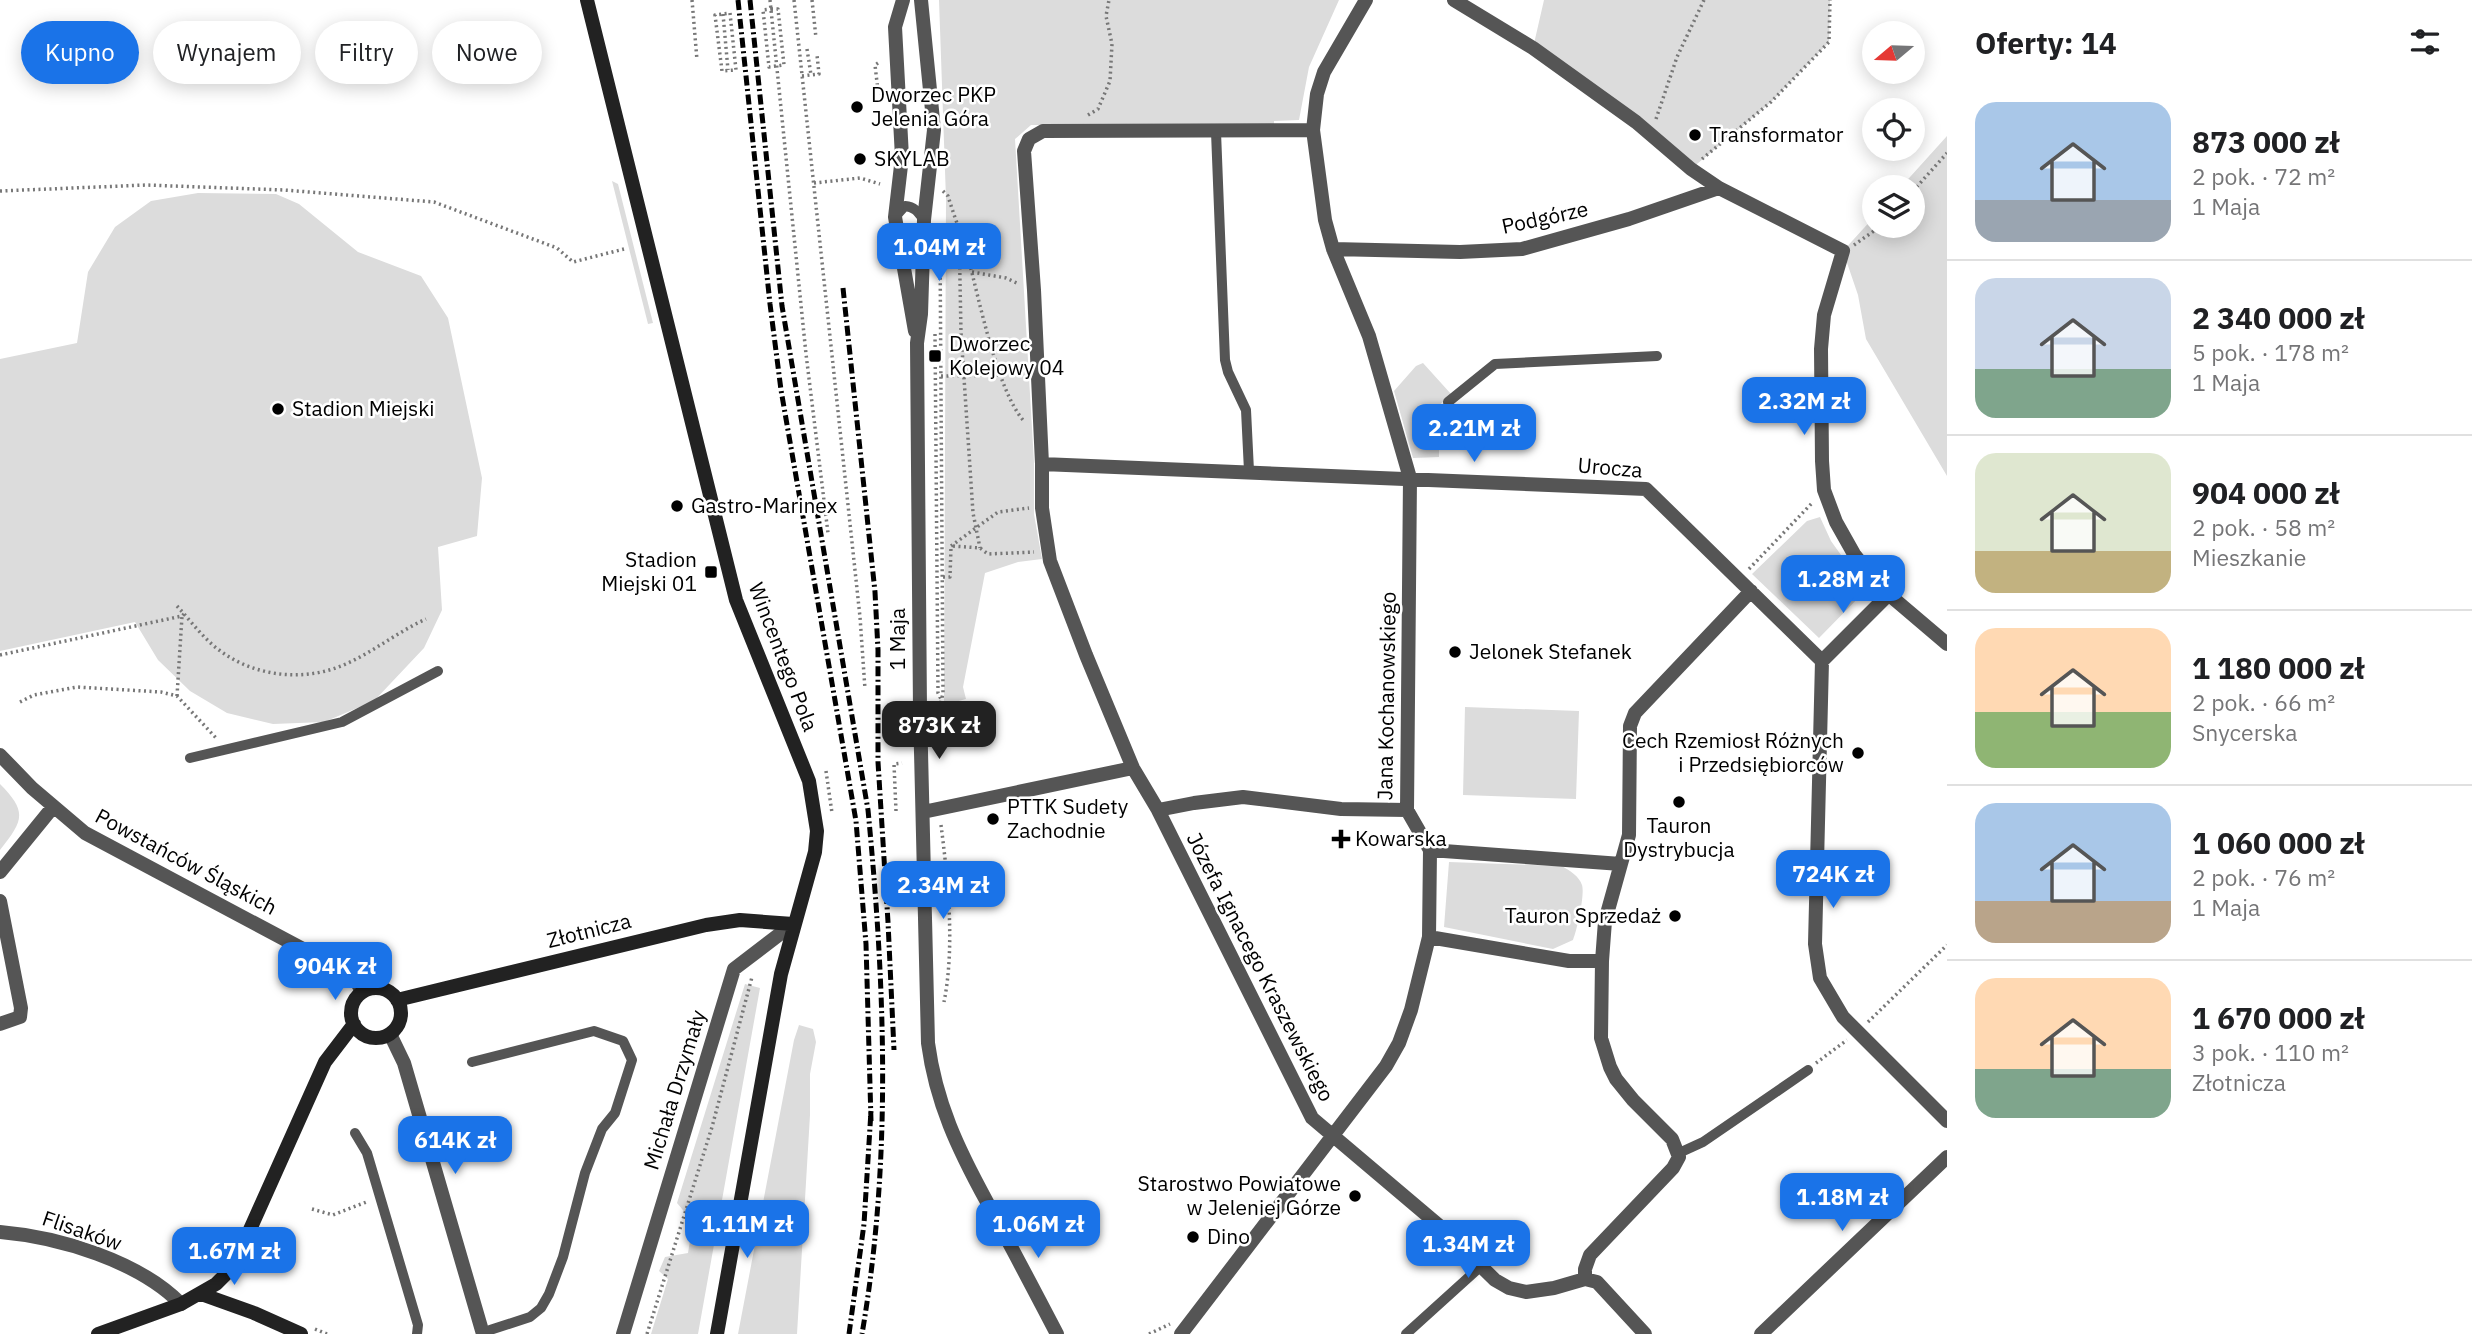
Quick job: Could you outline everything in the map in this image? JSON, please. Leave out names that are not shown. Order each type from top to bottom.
[{"type":"street","name":"Wincentego Pola","points":[[587,0],[736,600],[808,781],[817,831],[815,852],[793,924],[775,1009],[717,1334]]},
{"type":"street","points":[[903,0],[895,27],[902,157],[895,217],[917,343]]},
{"type":"street","name":"1 Maja","points":[[920,0],[934,130],[924,220],[922,314],[917,343],[919,683],[927,1023],[935,1086],[957,1146],[1058,1334]]},
{"type":"street","points":[[1366,0],[1324,72],[1317,94],[1313,130],[1325,220],[1333,249],[1368,336],[1410,478]]},
{"type":"street","points":[[1454,0],[1533,48],[1651,134],[1691,169],[1719,188],[1843,251],[1824,315],[1822,338],[1824,490],[1836,522],[1854,554],[1880,587],[1947,644]]},
{"type":"street","name":"Józefa Ignacego Kraszewskiego","points":[[1313,130],[1043,131],[1029,139],[1024,151],[1034,290],[1042,508],[1050,562],[1133,768],[1158,810],[1312,1118],[1442,1227],[1495,1280],[1509,1288],[1526,1292],[1554,1289],[1585,1279]]},
{"type":"street","name":"Podgórze","points":[[1333,249],[1460,252],[1522,249],[1629,219],[1719,188]]},
{"type":"street","name":"Urocza","points":[[1042,464],[1646,489],[1822,661]]},
{"type":"street","name":"Jana Kochanowskiego","points":[[1410,478],[1407,810],[1430,850]]},
{"type":"street","points":[[1645,1334],[1606,1290],[1597,1282],[1585,1279],[1590,1255],[1673,1168],[1679,1153],[1672,1139],[1623,1090],[1610,1067],[1601,1038],[1605,921],[1618,883],[1629,835],[1630,726],[1635,713],[1751,591]]},
{"type":"street","points":[[1889,594],[1822,661],[1816,957],[1824,988],[1857,1033],[1947,1121]]},
{"type":"street","name":"Powstańców Śląskich","points":[[0,755],[53,807],[85,833],[331,964],[357,982],[362,992]]},
{"type":"street","points":[[923,812],[1133,768]]},
{"type":"street","name":"Józefa Ignacego Kraszewskiego","points":[[1158,810],[1243,797],[1341,809],[1407,810]]},
{"type":"street","points":[[0,872],[53,807]]},
{"type":"street","points":[[1181,1334],[1386,1066],[1399,1043],[1411,1010],[1429,937],[1430,850],[1621,863]]},
{"type":"street","points":[[0,901],[21,1008],[20,1017],[0,1024]]},
{"type":"street","name":"Złotnicza","points":[[397,1000],[706,925],[740,920],[793,924]]},
{"type":"street","name":"Michała Drzymały","points":[[623,1334],[734,969],[793,924]]},
{"type":"street","points":[[1429,937],[1569,961],[1602,961]]},
{"type":"street","points":[[378,988],[392,994],[397,1000],[401,1018],[390,1034],[380,1038],[370,1037],[360,1032],[354,1024],[352,1006],[362,992],[378,988]]},
{"type":"street","points":[[98,1334],[181,1304],[216,1284],[229,1271],[325,1062],[354,1024]]},
{"type":"street","points":[[390,1034],[404,1063],[487,1332]]},
{"type":"street","points":[[1761,1334],[1947,1157]]},
{"type":"street","name":"Flisaków","points":[[0,1232],[32,1235],[76,1247],[146,1276],[165,1288],[181,1304]]},
{"type":"street","points":[[201,1294],[301,1334]]},
{"type":"lane","points":[[1216,132],[1225,360],[1246,410],[1249,471]]},
{"type":"lane","points":[[895,217],[905,206],[917,210],[924,220]]},
{"type":"lane","points":[[1448,402],[1495,364],[1657,356]]},
{"type":"lane","points":[[190,758],[342,722],[438,671]]},
{"type":"lane","points":[[472,1062],[594,1031],[623,1041],[632,1060],[615,1112],[603,1129],[585,1174],[563,1257],[549,1294],[541,1308],[530,1317],[487,1332]]},
{"type":"lane","points":[[1679,1153],[1690,1150],[1714,1135],[1808,1070]]},
{"type":"lane","points":[[355,1133],[367,1153],[418,1325],[417,1334]]},
{"type":"lane","points":[[1406,1334],[1480,1267]]},
{"type":"path","points":[[692,0],[697,60]]},
{"type":"path","points":[[770,0],[806,354],[828,533]]},
{"type":"path","points":[[794,0],[860,617],[865,689]]},
{"type":"path","points":[[812,0],[816,38]]},
{"type":"path","points":[[1058,131],[1098,109],[1110,80],[1112,44],[1106,16],[1109,0]]},
{"type":"path","points":[[1651,134],[1677,57],[1704,0]]},
{"type":"path","points":[[1691,169],[1771,102],[1829,42],[1830,0]]},
{"type":"path","points":[[771,9],[778,9],[784,65],[769,67],[763,10],[771,9]]},
{"type":"path","points":[[730,13],[736,69],[728,70],[723,14],[730,13]]},
{"type":"path","points":[[807,49],[811,75]]},
{"type":"path","points":[[802,76],[819,74],[817,55]]},
{"type":"path","points":[[878,63],[875,65],[874,79],[878,91],[882,93]]},
{"type":"path","points":[[1925,178],[1947,153]]},
{"type":"path","points":[[814,183],[860,178],[880,184]]},
{"type":"path","points":[[0,191],[146,184],[284,190],[434,202],[557,248],[573,262],[624,248]]},
{"type":"path","points":[[943,190],[948,195],[959,229],[1002,374],[1015,410],[1027,425]]},
{"type":"path","points":[[959,229],[964,375],[975,527],[980,548]]},
{"type":"path","points":[[938,376],[939,236],[935,248],[943,693],[941,699],[938,693],[940,577]]},
{"type":"path","points":[[1843,251],[1863,238]]},
{"type":"path","points":[[972,272],[1006,278],[1034,290]]},
{"type":"path","points":[[938,376],[1002,374]]},
{"type":"path","points":[[1740,579],[1824,490]]},
{"type":"path","points":[[940,577],[950,578],[951,546],[975,527],[998,512],[1028,509]]},
{"type":"path","points":[[951,546],[980,548],[988,554],[1034,552]]},
{"type":"path","points":[[177,606],[206,639],[230,658],[267,672],[299,674],[319,673],[342,665],[426,619]]},
{"type":"path","points":[[0,655],[183,615]]},
{"type":"path","points":[[177,696],[183,615]]},
{"type":"path","points":[[20,702],[34,695],[77,687],[161,692],[177,696],[227,749]]},
{"type":"path","points":[[940,739],[962,734]]},
{"type":"path","points":[[896,811],[894,764],[902,763]]},
{"type":"path","points":[[826,771],[832,813]]},
{"type":"path","points":[[942,835],[948,901],[949,972],[942,1010]]},
{"type":"path","points":[[1808,1070],[1857,1033],[1947,945]]},
{"type":"path","points":[[647,1334],[712,1127],[752,976]]},
{"type":"path","points":[[312,1209],[333,1216],[379,1197]]},
{"type":"shaded area","points":[[939,0],[1339,0],[1309,67],[1299,120],[1274,121],[1274,130],[1031,125],[1015,139],[1034,462],[1034,514],[1042,559],[1018,562],[985,573],[963,687],[966,699],[944,705],[946,199]]},
{"type":"shaded area","points":[[1544,0],[1830,0],[1829,42],[1771,102],[1691,169],[1533,48]]},
{"type":"shaded area","points":[[1947,136],[1947,476],[1866,339],[1858,295],[1843,251],[1862,230],[1862,238],[1925,238],[1925,175],[1912,175]]},
{"type":"shaded area","points":[[612,181],[618,184],[653,323],[648,324]]},
{"type":"shaded area","name":"Stadion Miejski","points":[[198,193],[276,194],[299,204],[358,252],[421,276],[448,318],[482,478],[477,536],[438,547],[442,610],[424,648],[374,701],[324,722],[273,724],[227,713],[190,691],[158,660],[135,622],[0,651],[0,359],[77,343],[88,272],[115,227],[151,201]]},
{"type":"shaded area","points":[[1423,363],[1451,394],[1432,412],[1431,427],[1439,440],[1439,457],[1413,458],[1394,391],[1416,366]]},
{"type":"shaded area","points":[[1820,517],[1831,541],[1866,590],[1819,638],[1752,574],[1807,521]]},
{"type":"shaded area","points":[[1465,707],[1579,711],[1576,799],[1463,795]]},
{"type":"shaded area","points":[[0,784],[15,802],[19,817],[14,831],[0,850]]},
{"type":"shaded area","points":[[1449,862],[1562,866],[1579,879],[1583,890],[1573,940],[1553,949],[1444,927]]},
{"type":"shaded area","points":[[745,984],[760,988],[698,1334],[651,1334],[668,1279],[659,1271],[665,1257],[688,1253],[693,1222],[677,1203]]},
{"type":"shaded area","points":[[799,1025],[813,1029],[816,1042],[810,1074],[797,1334],[738,1334],[794,1040]]},
{"type":"railway","points":[[738,0],[781,390],[856,821],[866,944],[871,1121]]},
{"type":"railway","points":[[750,0],[782,306],[868,810],[874,876],[883,1072],[882,1138],[872,1268],[862,1334]]},
{"type":"railway","points":[[843,288],[875,592],[878,762],[894,1050]]},
{"type":"railway","points":[[849,1334],[864,1224],[871,1111]]},
{"type":"place","name":"Dworzec PKP Jelenia Góra","points":[[857,107]]},
{"type":"place","name":"Transformator","points":[[1695,135]]},
{"type":"place","name":"SKYLAB","points":[[860,159]]},
{"type":"place","name":"Dworzec Kolejowy 04","points":[[935,356]]},
{"type":"place","name":"Stadion Miejski","points":[[278,409]]},
{"type":"place","name":"Gastro-Marinex","points":[[677,506]]},
{"type":"place","name":"Stadion Miejski 01","points":[[711,572]]},
{"type":"place","name":"Jelonek Stefanek","points":[[1455,652]]},
{"type":"place","name":"Cech Rzemiosł Różnych i Przedsiębiorców","points":[[1858,753]]},
{"type":"place","name":"Tauron Dystrybucja","points":[[1679,802]]},
{"type":"place","name":"PTTK Sudety Zachodnie","points":[[993,819]]},
{"type":"place","name":"Kowarska","points":[[1341,839]]},
{"type":"place","name":"Tauron Sprzedaż","points":[[1675,916]]},
{"type":"place","name":"Starostwo Powiatowe w Jeleniej Górze","points":[[1355,1196]]},
{"type":"place","name":"Dino","points":[[1193,1237]]}]
